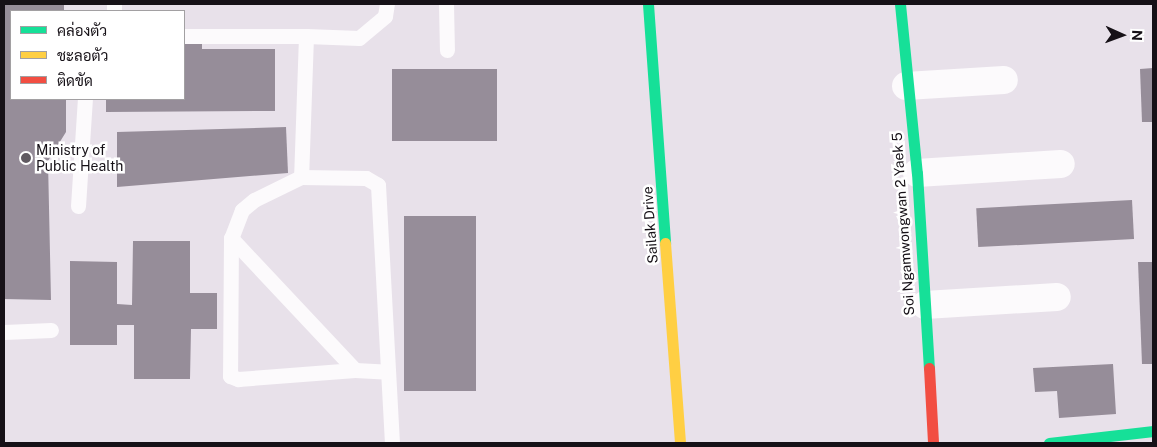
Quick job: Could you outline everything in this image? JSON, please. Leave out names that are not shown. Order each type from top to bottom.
[{"type":"street","name":"Sailak Drive","points":[[648,4],[680,443]]},
{"type":"street","name":"Soi Ngamwongwan 2 Yaek 5","points":[[900,4],[906,86],[917,173],[933,443]]},
{"type":"street","points":[[906,86],[1004,80]]},
{"type":"street","points":[[917,173],[1061,164]]},
{"type":"street","points":[[925,305],[1057,297]]},
{"type":"street","points":[[1049,443],[1153,431]]},
{"type":"lane","points":[[185,36],[359,38],[385,16],[387,4]]},
{"type":"lane","points":[[446,4],[447,50]]},
{"type":"lane","points":[[301,177],[306,36]]},
{"type":"lane","points":[[78,206],[85,100]]},
{"type":"lane","points":[[388,372],[355,370],[238,379],[230,376],[231,238],[242,210],[254,200],[301,177],[366,178],[378,186],[392,443]]},
{"type":"lane","points":[[231,238],[355,370]]},
{"type":"lane","points":[[4,332],[51,330]]},
{"type":"building","points":[[4,4],[64,4],[64,10],[10,10],[10,100],[66,100],[66,132],[48,161],[51,300],[4,299]]},
{"type":"building","points":[[185,38],[202,38],[202,49],[275,49],[275,111],[106,112],[106,100],[185,100]]},
{"type":"building","points":[[1153,68],[1153,122],[1142,122],[1140,69]]},
{"type":"building","points":[[392,69],[497,69],[497,141],[392,141]]},
{"type":"building","points":[[286,127],[288,173],[117,187],[117,132]]},
{"type":"building","points":[[1132,200],[1134,239],[978,247],[976,208]]},
{"type":"building","points":[[404,216],[476,216],[476,391],[404,391]]},
{"type":"building","points":[[133,241],[190,241],[190,293],[217,293],[217,329],[191,329],[190,379],[134,379],[134,325],[117,325],[117,345],[70,345],[70,261],[117,262],[117,304],[132,305]]},
{"type":"building","points":[[1138,262],[1153,262],[1153,364],[1142,364]]},
{"type":"building","points":[[1113,364],[1116,414],[1059,418],[1057,391],[1035,392],[1033,368]]},
{"type":"traffic: fast","points":[[648,4],[665,243]]},
{"type":"traffic: fast","points":[[900,4],[917,173],[929,368]]},
{"type":"traffic: fast","points":[[1049,443],[1153,431]]},
{"type":"traffic: slow","points":[[665,243],[680,443]]},
{"type":"traffic: jam","points":[[929,368],[933,443]]},
{"type":"place","name":"Ministry of Public Health","points":[[26,158]]}]
